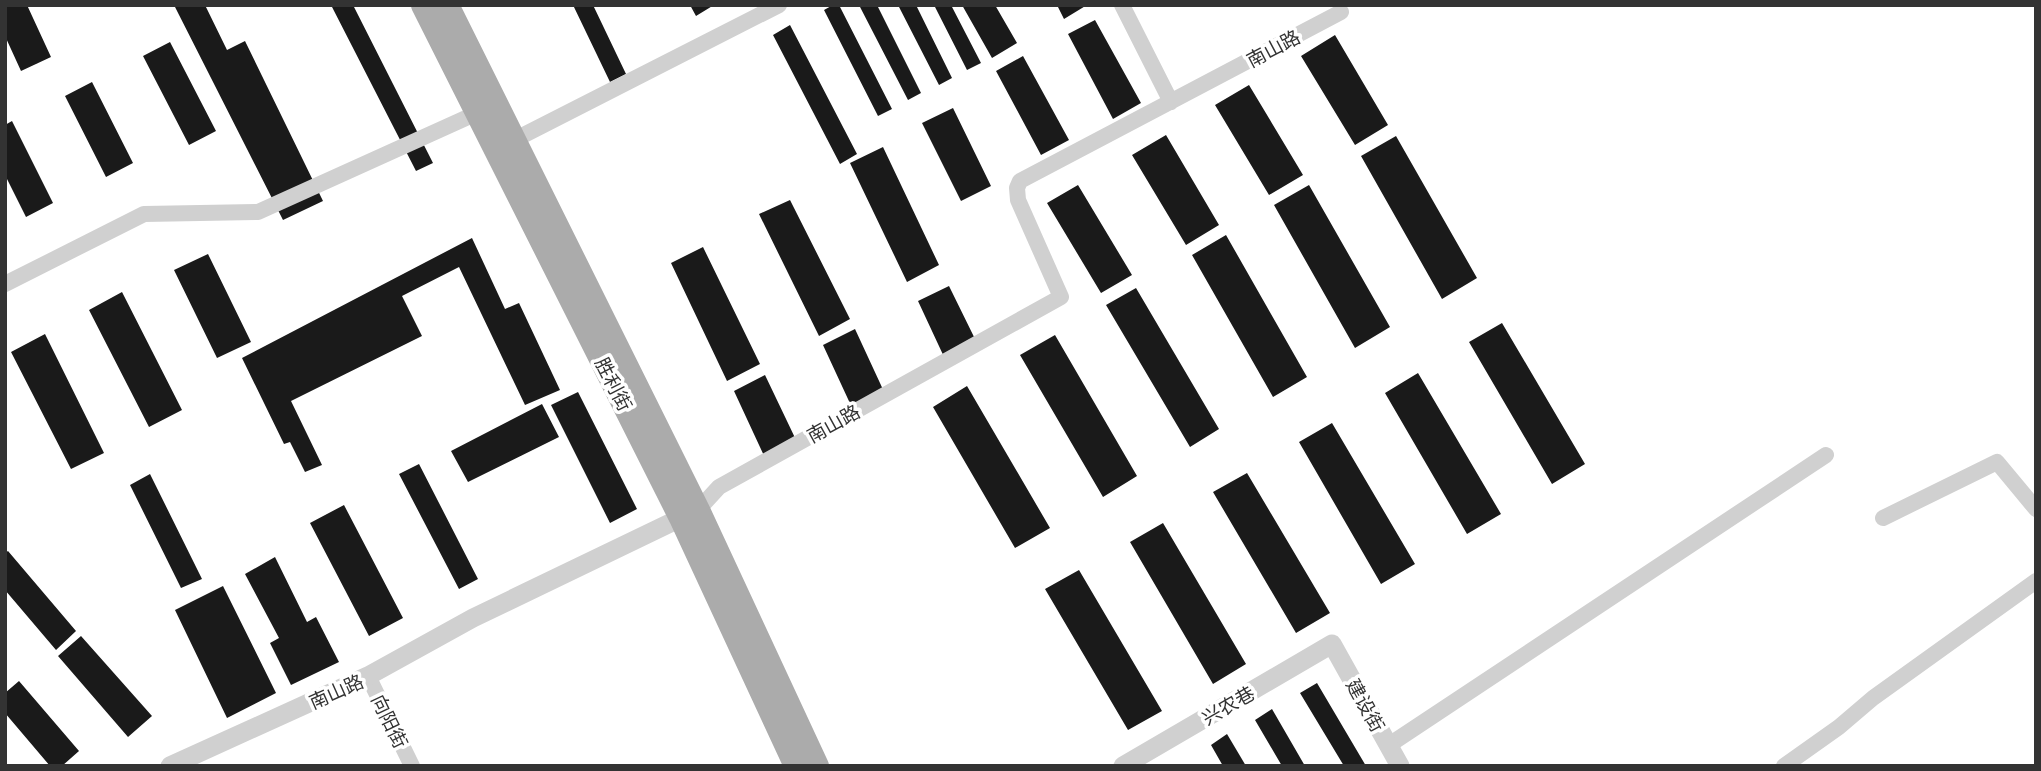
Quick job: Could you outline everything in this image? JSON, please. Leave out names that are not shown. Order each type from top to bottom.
[{"type":"main road","name":"胜利街","points":[[423,5],[477,113],[690,514],[817,766]]},
{"type":"main road","name":"胜利街","points":[[447,5],[514,140],[690,514],[796,766]]},
{"type":"street","points":[[514,140],[779,5]]},
{"type":"street","points":[[1122,5],[1171,102]]},
{"type":"street","name":"南山路","points":[[170,766],[368,676],[473,618],[690,514],[719,487],[1061,298],[1018,200],[1017,188],[1020,181],[1341,12]]},
{"type":"street","points":[[5,284],[144,214],[258,212],[477,113]]},
{"type":"street","points":[[1389,745],[1826,455]]},
{"type":"street","points":[[1883,518],[1997,462],[2036,509]]},
{"type":"street","points":[[1784,766],[1839,727],[1873,698],[2036,581]]},
{"type":"street","name":"建设街","points":[[1332,644],[1400,766]]},
{"type":"street","name":"兴农巷","points":[[1123,766],[1332,644]]},
{"type":"street","name":"向阳街","points":[[368,676],[412,766]]},
{"type":"building","points":[[5,5],[27,5],[51,57],[21,71],[5,36]]},
{"type":"building","points":[[174,5],[205,5],[227,50],[245,41],[323,201],[283,220]]},
{"type":"building","points":[[331,5],[353,5],[433,163],[416,171]]},
{"type":"building","points":[[573,5],[593,5],[626,74],[610,82]]},
{"type":"building","points":[[690,5],[714,5],[696,16]]},
{"type":"building","points":[[839,5],[892,109],[878,116],[824,10]]},
{"type":"building","points":[[859,5],[877,5],[921,93],[908,100]]},
{"type":"building","points":[[898,5],[916,5],[952,78],[939,85]]},
{"type":"building","points":[[934,5],[951,5],[981,63],[967,70]]},
{"type":"building","points":[[962,5],[995,5],[1017,43],[992,58]]},
{"type":"building","points":[[1057,5],[1087,5],[1064,19]]},
{"type":"building","points":[[1095,20],[1141,103],[1113,119],[1068,34]]},
{"type":"building","points":[[790,25],[857,154],[840,164],[773,35]]},
{"type":"building","points":[[1335,35],[1388,125],[1355,145],[1301,56]]},
{"type":"building","points":[[170,42],[216,131],[189,145],[143,56]]},
{"type":"building","points":[[1023,56],[1069,140],[1041,155],[996,71]]},
{"type":"building","points":[[92,82],[133,163],[106,177],[65,96]]},
{"type":"building","points":[[1249,85],[1303,175],[1269,195],[1215,105]]},
{"type":"building","points":[[953,108],[991,186],[961,201],[922,123]]},
{"type":"building","points":[[12,121],[53,203],[26,217],[5,175],[5,125]]},
{"type":"building","points":[[1166,135],[1219,225],[1186,245],[1132,155]]},
{"type":"building","points":[[1396,136],[1477,278],[1442,299],[1361,156]]},
{"type":"building","points":[[883,147],[939,265],[907,282],[850,163]]},
{"type":"building","points":[[1078,185],[1132,275],[1101,293],[1047,203]]},
{"type":"building","points":[[1309,185],[1390,327],[1355,348],[1274,205]]},
{"type":"building","points":[[790,200],[850,319],[819,336],[759,214]]},
{"type":"building","points":[[1226,235],[1307,377],[1273,397],[1192,255]]},
{"type":"building","points":[[472,238],[505,309],[519,303],[560,390],[525,405],[459,267],[402,296],[422,336],[291,401],[322,465],[305,472],[290,442],[284,444],[242,358]]},
{"type":"building","points":[[703,247],[760,364],[727,381],[671,263]]},
{"type":"building","points":[[208,254],[251,342],[217,358],[174,270]]},
{"type":"building","points":[[949,286],[977,343],[945,359],[918,301]]},
{"type":"building","points":[[1136,288],[1219,429],[1190,447],[1106,305]]},
{"type":"building","points":[[122,292],[182,410],[149,427],[89,310]]},
{"type":"building","points":[[1502,323],[1585,464],[1552,484],[1469,342]]},
{"type":"building","points":[[855,329],[886,396],[854,412],[823,345]]},
{"type":"building","points":[[45,334],[104,453],[71,469],[11,352]]},
{"type":"building","points":[[1055,335],[1137,476],[1103,497],[1020,355]]},
{"type":"building","points":[[1418,373],[1501,514],[1467,534],[1385,393]]},
{"type":"building","points":[[765,375],[797,442],[765,458],[734,391]]},
{"type":"building","points":[[967,386],[1050,528],[1015,548],[933,407]]},
{"type":"building","points":[[578,392],[637,509],[610,523],[551,405]]},
{"type":"building","points":[[542,404],[559,437],[468,482],[451,451]]},
{"type":"building","points":[[1332,423],[1415,564],[1381,584],[1299,442]]},
{"type":"building","points":[[419,464],[478,579],[459,589],[399,474]]},
{"type":"building","points":[[1247,473],[1330,613],[1296,633],[1213,492]]},
{"type":"building","points":[[150,474],[202,579],[181,588],[130,485]]},
{"type":"building","points":[[344,505],[403,618],[369,636],[310,523]]},
{"type":"building","points":[[1163,523],[1246,664],[1213,684],[1130,542]]},
{"type":"building","points":[[8,551],[76,631],[56,650],[5,590],[5,553]]},
{"type":"building","points":[[275,557],[307,622],[316,617],[339,662],[291,685],[270,643],[279,638],[245,574]]},
{"type":"building","points":[[1079,570],[1162,711],[1128,730],[1045,589]]},
{"type":"building","points":[[223,586],[276,693],[227,718],[175,610]]},
{"type":"building","points":[[81,636],[152,716],[128,737],[58,656]]},
{"type":"building","points":[[19,681],[79,751],[62,766],[50,766],[5,713],[5,693]]},
{"type":"building","points":[[1317,683],[1366,766],[1344,766],[1300,693]]},
{"type":"building","points":[[1272,709],[1305,766],[1282,766],[1255,720]]},
{"type":"building","points":[[1227,734],[1246,766],[1223,766],[1211,745]]}]
